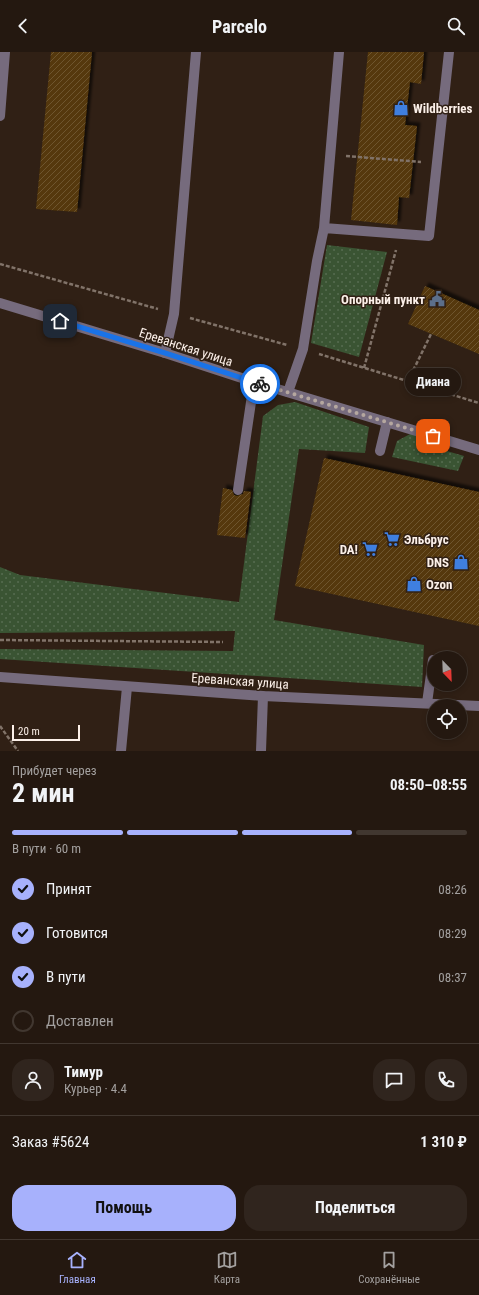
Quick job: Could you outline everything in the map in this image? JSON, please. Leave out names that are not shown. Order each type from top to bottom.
[{"type":"street","points":[[0,116],[5,52]]},
{"type":"street","points":[[165,353],[174,314],[196,52]]},
{"type":"street","points":[[288,392],[303,349],[317,261],[324,228],[340,52]]},
{"type":"street","points":[[324,228],[429,236],[449,52]]},
{"type":"street","name":"Ереванская улица","points":[[0,303],[479,450]]},
{"type":"street","points":[[238,490],[254,382]]},
{"type":"street","points":[[380,451],[387,422]]},
{"type":"street","name":"Ереванская улица","points":[[0,677],[263,696],[427,704]]},
{"type":"street","points":[[121,751],[127,687]]},
{"type":"street","points":[[261,751],[263,696]]},
{"type":"street","name":"Ереванская улица","points":[[467,706],[479,706]]},
{"type":"path","points":[[346,156],[421,162]]},
{"type":"path","points":[[364,368],[397,246]]},
{"type":"path","points":[[0,264],[303,349],[479,403]]},
{"type":"path","points":[[408,381],[431,334]]},
{"type":"path","points":[[0,640],[223,642]]},
{"type":"path","points":[[0,726],[18,751]]},
{"type":"green space","points":[[327,245],[387,252],[359,357],[311,343]]},
{"type":"green space","points":[[295,402],[369,427],[365,453],[299,449],[274,620],[424,645],[422,687],[0,659],[0,649],[233,651],[235,631],[0,633],[0,567],[20,575],[239,602],[263,416],[278,405]]},
{"type":"green space","points":[[412,433],[424,437],[423,444],[464,456],[458,471],[392,457],[397,441]]},
{"type":"building","points":[[51,52],[92,52],[77,212],[36,209]]},
{"type":"building","points":[[368,52],[424,52],[421,84],[410,82],[405,125],[417,126],[409,198],[399,197],[397,225],[351,220]]},
{"type":"building","points":[[425,286],[479,310],[479,354],[408,324]]},
{"type":"building","name":"Эльбрус","points":[[324,458],[479,492],[479,626],[295,586]]},
{"type":"building","points":[[223,488],[232,490],[234,495],[237,496],[243,494],[244,491],[251,492],[245,538],[217,535]]},
{"type":"way so far","points":[[260,384],[433,436]]},
{"type":"place","name":"Wildberries","points":[[401,108]]},
{"type":"place","name":"Опорный пункт","points":[[437,299]]},
{"type":"place","name":"Диана","points":[[433,436]]},
{"type":"place","name":"Эльбрус","points":[[392,539]]},
{"type":"place","name":"DA!","points":[[370,549]]},
{"type":"place","name":"DNS","points":[[461,562]]},
{"type":"place","name":"Ozon","points":[[414,584]]},
{"type":"route","points":[[60,321],[260,384]]}]
